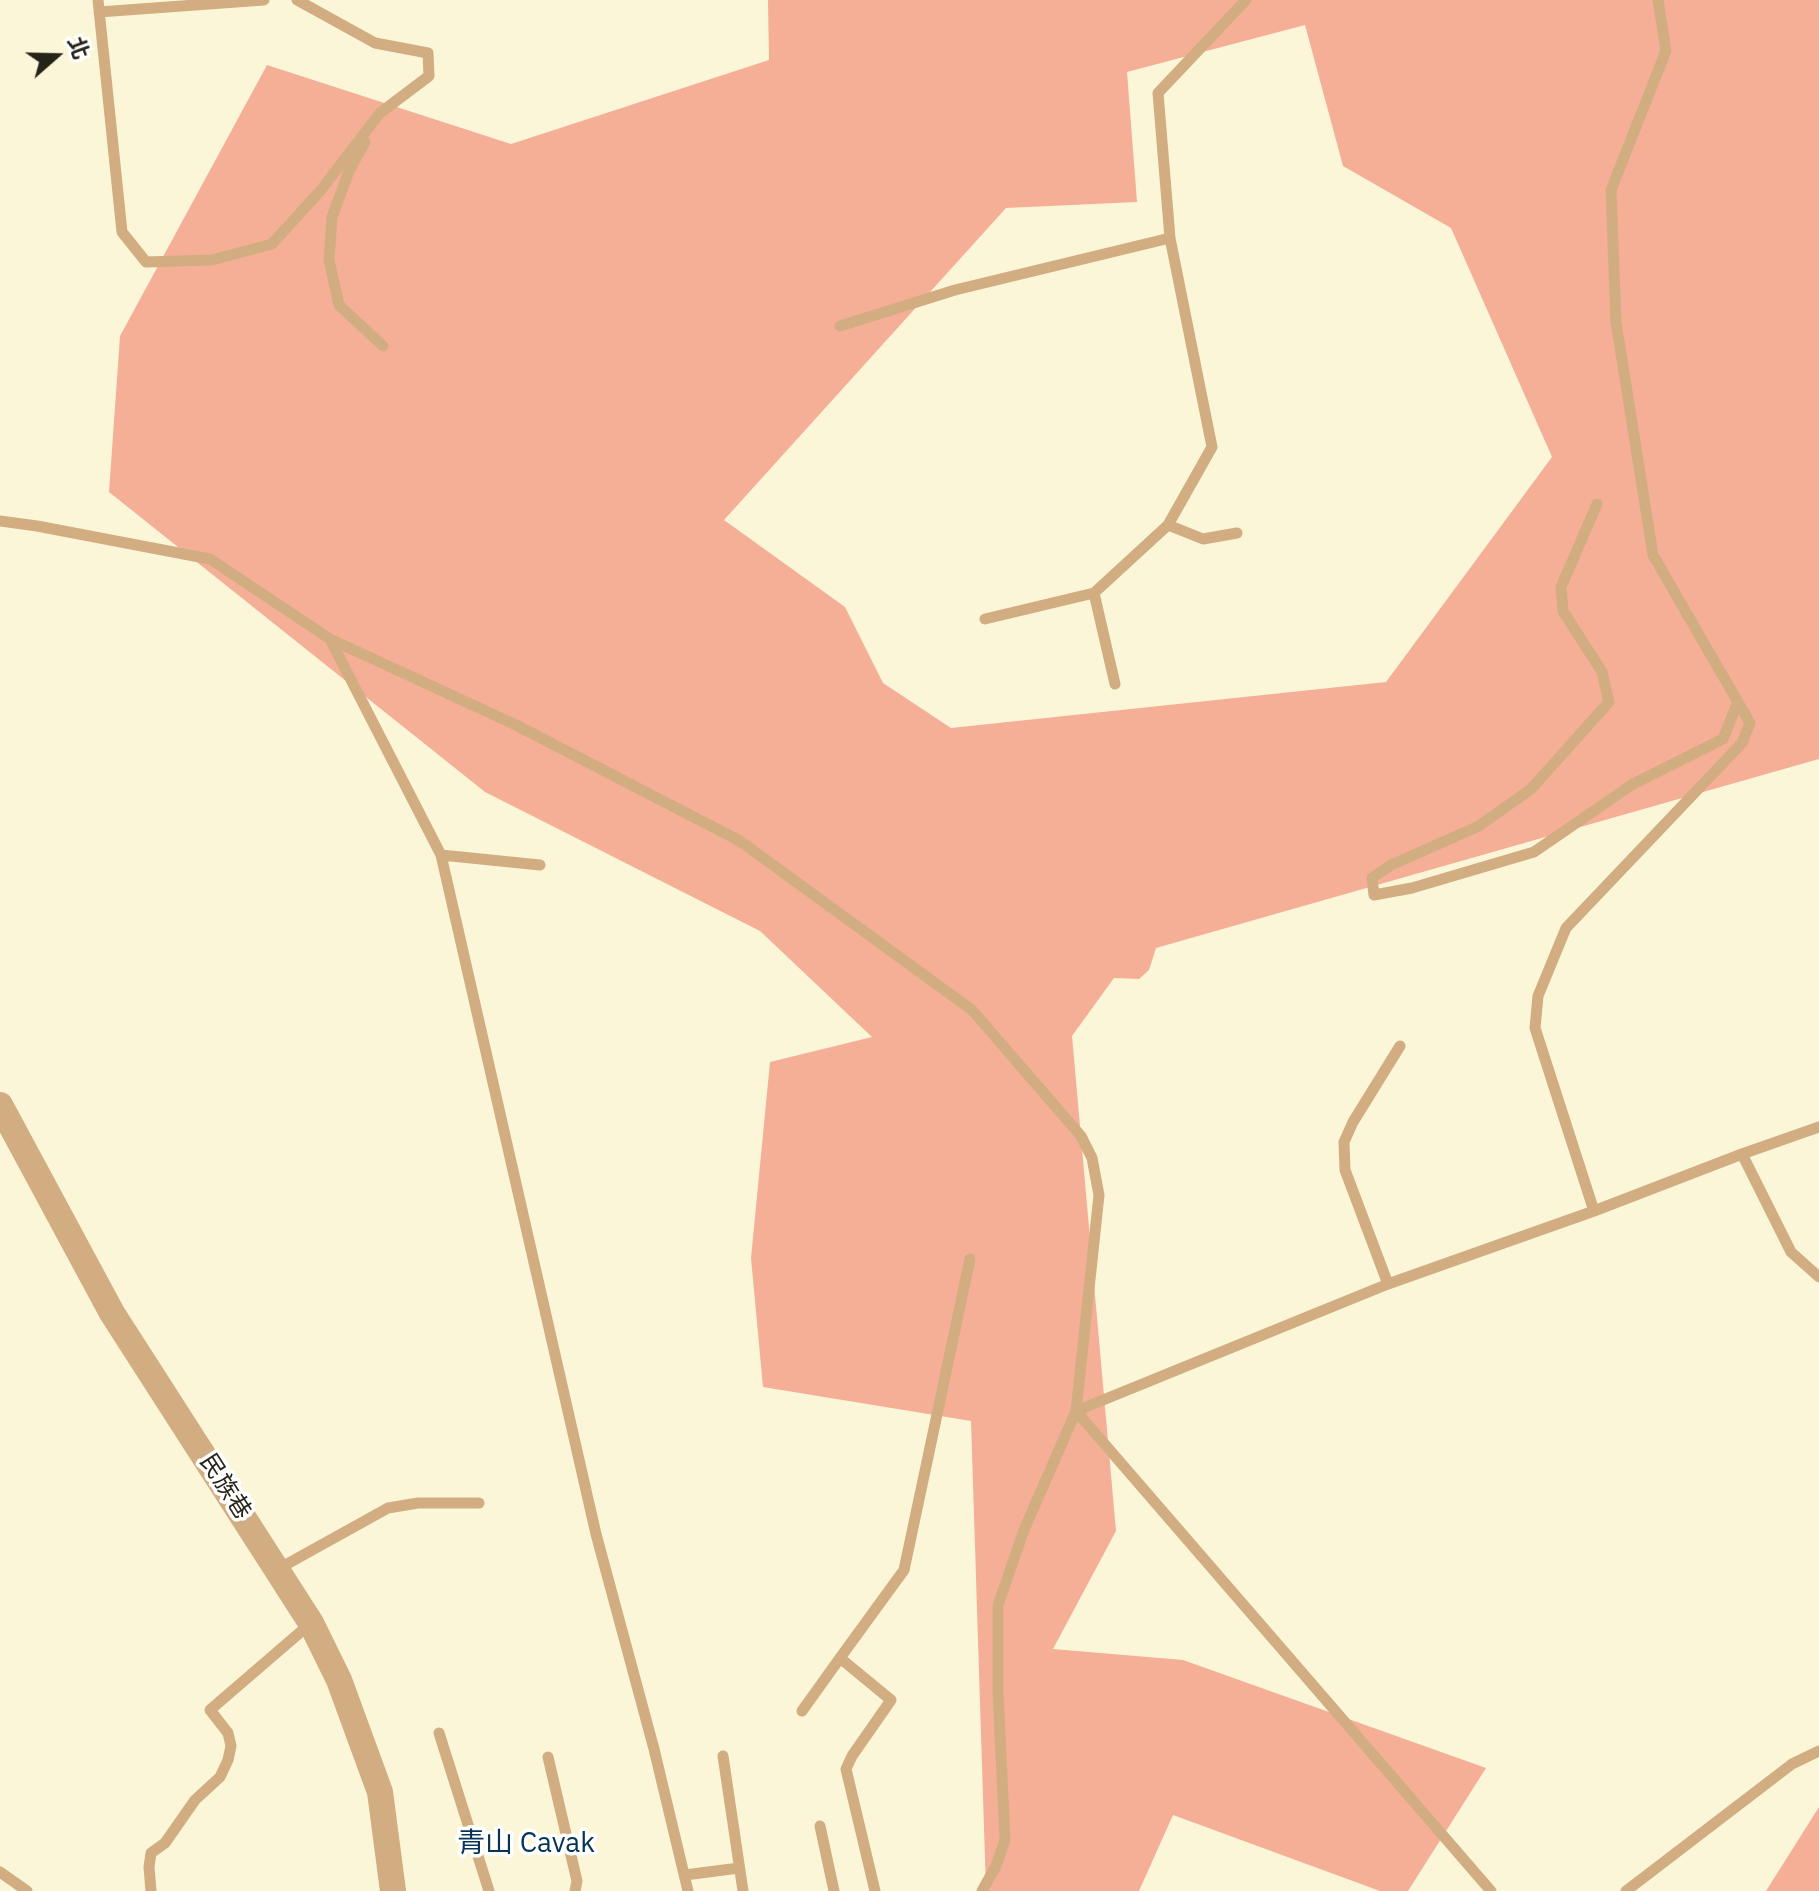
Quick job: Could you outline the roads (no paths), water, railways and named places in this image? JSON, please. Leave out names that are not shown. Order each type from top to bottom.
[{"type":"street","name":"民族巷","points":[[0,1105],[112,1313],[311,1623],[339,1680],[380,1792],[393,1891]]},
{"type":"lane","points":[[264,0],[98,6],[122,232],[146,262],[212,260],[272,244],[321,190],[380,113],[429,76],[428,53],[375,43],[297,0]]},
{"type":"lane","points":[[985,619],[1094,593],[1168,525],[1212,447],[1170,238],[1158,93],[1246,0]]},
{"type":"lane","points":[[1594,1211],[1535,1028],[1538,996],[1566,928],[1742,743],[1750,723],[1653,555],[1616,322],[1611,190],[1666,51],[1658,0]]},
{"type":"lane","points":[[380,113],[349,171],[332,217],[329,260],[339,305],[383,346]]},
{"type":"lane","points":[[840,326],[955,290],[1170,238]]},
{"type":"lane","points":[[1597,504],[1561,587],[1563,611],[1602,672],[1609,702],[1531,789],[1479,826],[1391,865],[1372,878],[1374,895],[1412,888],[1534,852],[1633,784],[1723,739],[1737,704]]},
{"type":"lane","points":[[0,521],[210,559],[330,639],[441,688],[740,841],[972,1010],[1081,1136],[1092,1158],[1099,1195],[1076,1411],[1024,1530],[998,1605],[998,1692],[1005,1840],[996,1866],[982,1891]]},
{"type":"lane","points":[[1168,525],[1203,539],[1237,533]]},
{"type":"lane","points":[[1094,593],[1115,684]]},
{"type":"lane","points":[[330,639],[441,855],[596,1534],[688,1891]]},
{"type":"lane","points":[[441,855],[540,865]]},
{"type":"lane","points":[[1388,1284],[1345,1170],[1344,1142],[1400,1046]]},
{"type":"lane","points":[[1076,1411],[1388,1284],[1819,1127]]},
{"type":"lane","points":[[1742,1154],[1791,1252],[1819,1277]]},
{"type":"lane","points":[[802,1711],[904,1570],[970,1259]]},
{"type":"lane","points":[[1076,1411],[1482,1888]]},
{"type":"lane","points":[[278,1570],[388,1508],[418,1503],[479,1503]]},
{"type":"lane","points":[[151,1891],[151,1853],[165,1843],[195,1800],[220,1777],[228,1760],[231,1746],[228,1733],[210,1710],[311,1623]]},
{"type":"lane","points":[[840,1658],[891,1700],[846,1769],[875,1891]]},
{"type":"lane","points":[[439,1733],[489,1891]]},
{"type":"lane","points":[[1626,1891],[1792,1764],[1819,1751]]},
{"type":"lane","points":[[723,1756],[743,1891]]},
{"type":"lane","points":[[548,1757],[577,1881],[575,1891]]},
{"type":"lane","points":[[820,1826],[834,1891]]},
{"type":"lane","points":[[685,1875],[739,1868]]},
{"type":"lane","points":[[0,1872],[27,1891]]},
{"type":"district","name":"青山 Cavak","points":[[526,1844]]}]
